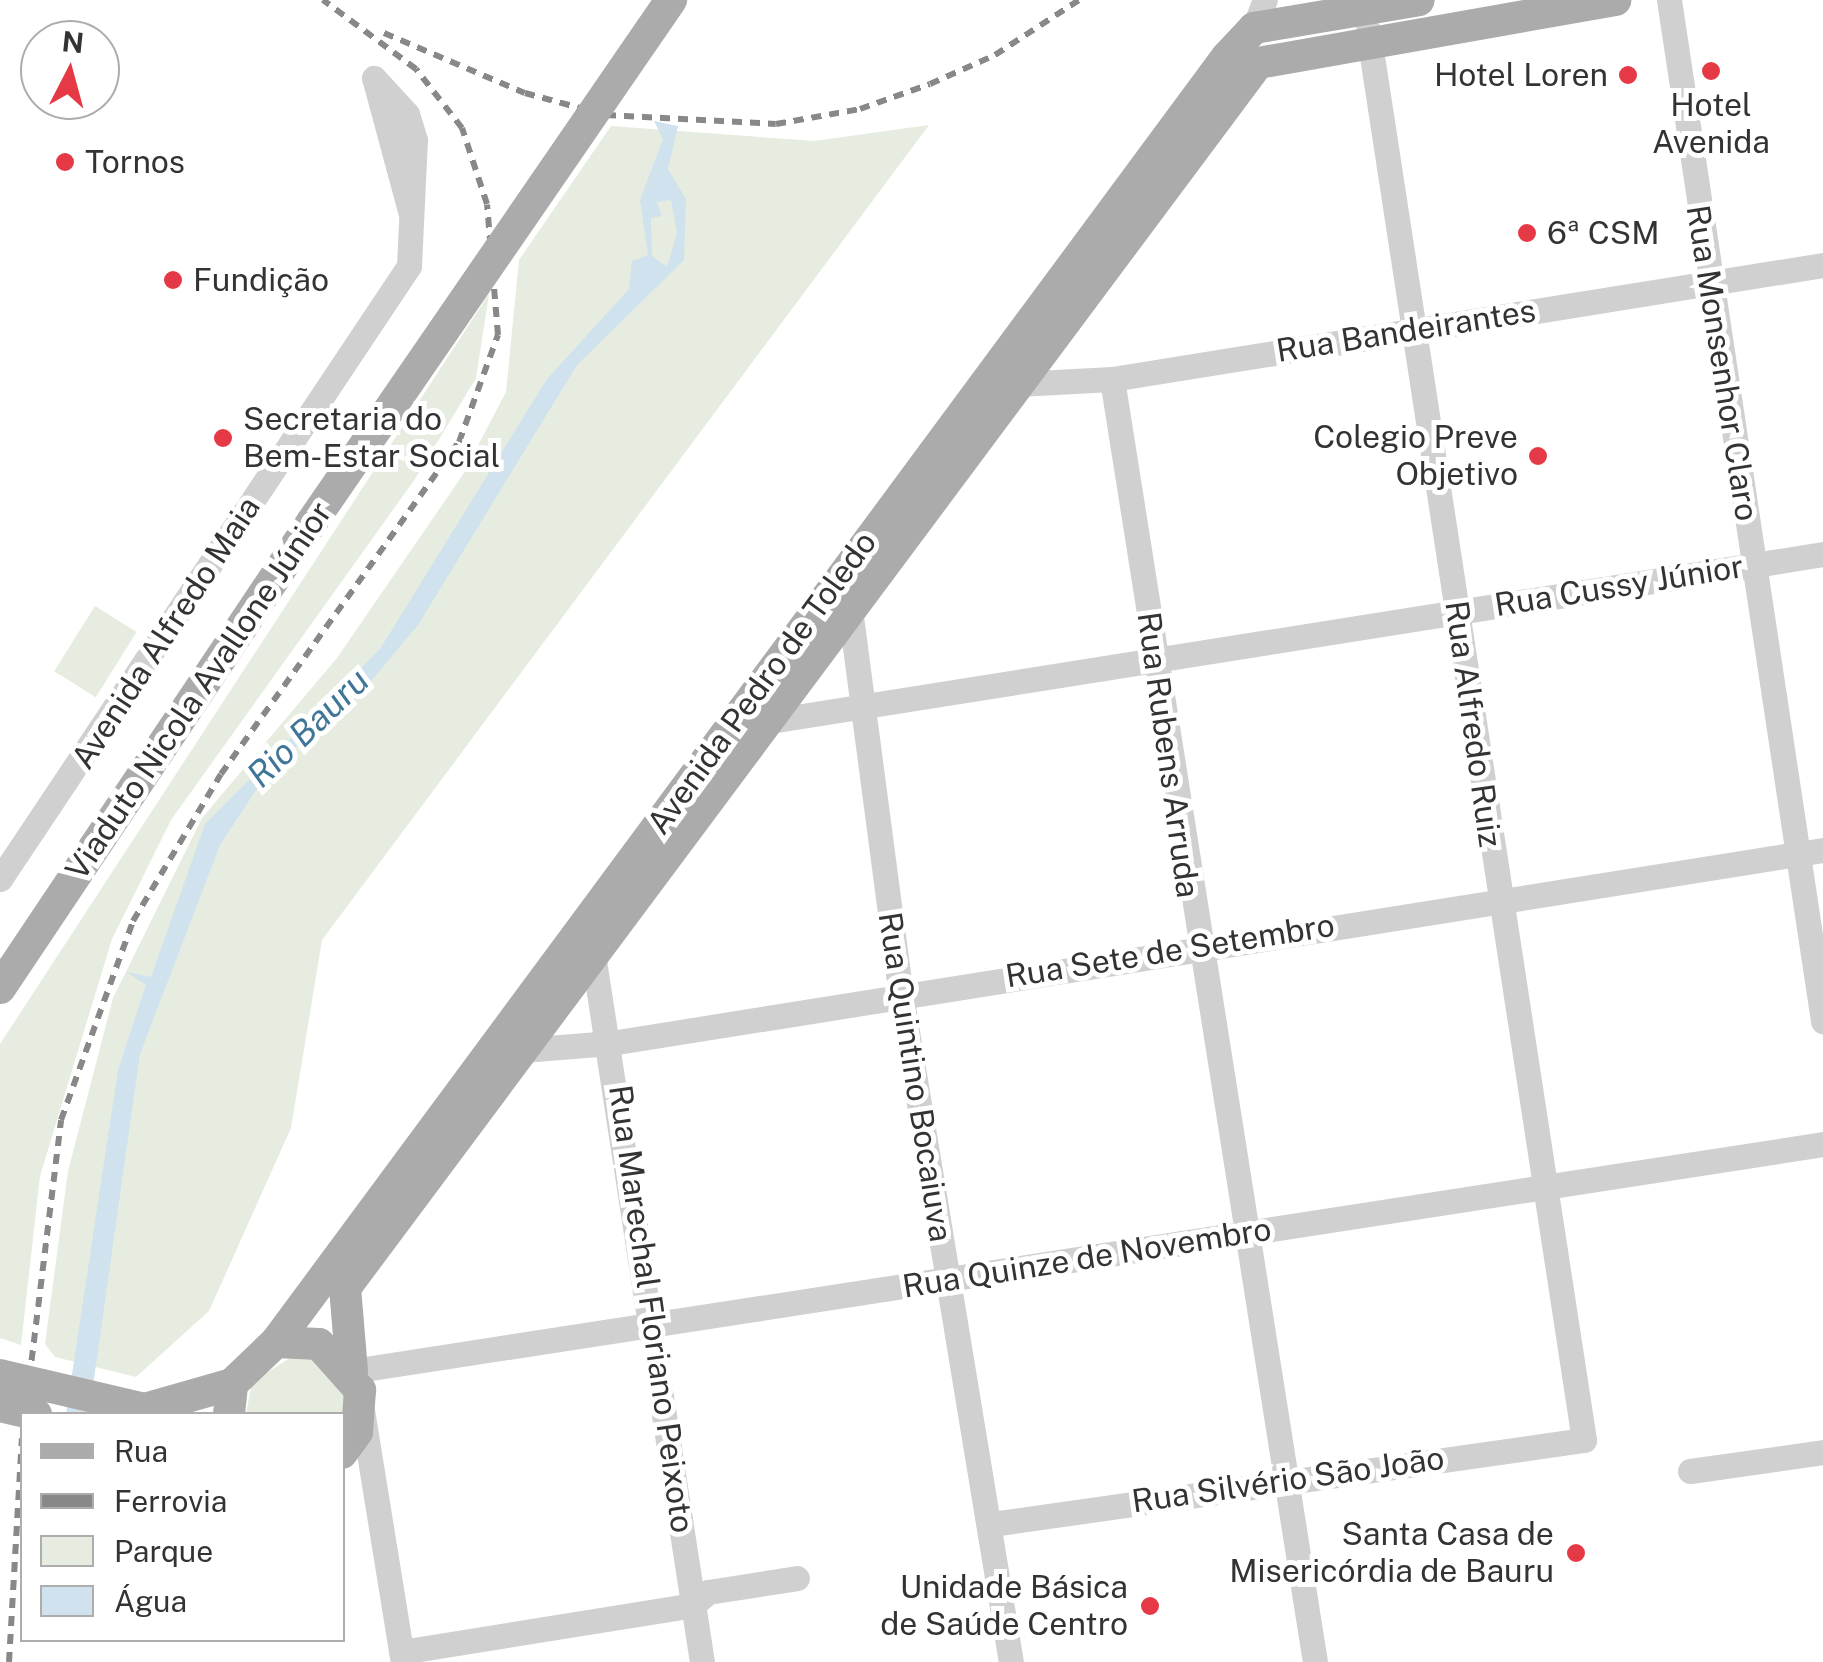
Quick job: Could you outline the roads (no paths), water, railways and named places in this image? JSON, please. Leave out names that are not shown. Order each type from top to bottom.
[{"type":"main road","name":"Viaduto Nicola Avallone Júnior","points":[[0,988],[312,522],[671,0]]},
{"type":"main road","points":[[1259,14],[1419,0]]},
{"type":"main road","points":[[1370,41],[1614,0]]},
{"type":"main road","name":"Avenida Pedro de Toledo","points":[[230,1399],[592,942],[718,764],[1007,373],[1259,14]]},
{"type":"main road","name":"Avenida Pedro de Toledo","points":[[718,764],[764,722],[850,609],[1007,373],[1258,63],[1370,41]]},
{"type":"main road","name":"Avenida Pedro de Toledo","points":[[362,1410],[352,1371],[346,1288],[507,1050]]},
{"type":"main road","points":[[276,1342],[319,1344],[352,1371]]},
{"type":"main road","points":[[0,1375],[145,1409],[230,1399]]},
{"type":"main road","points":[[0,1406],[27,1412]]},
{"type":"main road","points":[[345,1447],[362,1410]]},
{"type":"street","name":"Rua Monsenhor Claro","points":[[1669,0],[1823,1022]]},
{"type":"street","name":"Rua Alfredo Ruiz","points":[[1364,4],[1584,1440]]},
{"type":"street","name":"Avenida Alfredo Maia","points":[[0,879],[409,266],[415,230],[415,140],[407,114],[374,78],[415,230]]},
{"type":"street","name":"Rua Bandeirantes","points":[[1007,373],[1112,379],[1823,265]]},
{"type":"street","name":"Rua Rubens Arruda","points":[[1112,379],[1197,947],[1315,1662]]},
{"type":"street","name":"Rua Cussy Júnior","points":[[764,722],[1823,554]]},
{"type":"street","name":"Rua Quintino Bocaiuva","points":[[850,609],[860,708],[901,995],[992,1524],[1011,1662]]},
{"type":"street","name":"Rua Sete de Setembro","points":[[507,1050],[612,1043],[1498,898],[1823,850]]},
{"type":"street","name":"Rua Marechal Floriano Peixoto","points":[[592,942],[656,1322],[702,1662]]},
{"type":"street","name":"Rua Quinze de Novembro","points":[[352,1371],[1823,1144]]},
{"type":"street","points":[[362,1410],[402,1657],[693,1605],[708,1592],[797,1578]]},
{"type":"street","name":"Rua Silvério São João","points":[[992,1524],[1286,1477],[1584,1440]]},
{"type":"street","points":[[1690,1470],[1823,1452]]},
{"type":"water","name":"Rio Bauru","points":[[654,121],[678,126],[668,169],[686,199],[684,260],[577,365],[418,625],[350,706],[273,764],[220,845],[140,1054],[89,1412],[66,1412],[118,1070],[146,985],[127,972],[151,977],[205,824],[380,649],[547,379],[629,289],[632,261],[648,255],[640,200],[663,139]],"holes":[[[671,200],[677,233],[667,267],[652,256],[651,218],[662,216],[657,202]]]},
{"type":"railway","points":[[25,1412],[61,1120],[133,921],[221,774],[459,442],[498,335],[487,204],[462,128],[416,69],[323,0]]},
{"type":"railway","points":[[384,33],[525,93],[606,115],[776,124],[860,109],[930,84],[995,55],[1079,0]]},
{"type":"railway","points":[[9,1662],[20,1472]]},
{"type":"place","name":"Hotel Avenida","points":[[1711,71]]},
{"type":"place","name":"Hotel Loren","points":[[1628,75]]},
{"type":"place","name":"Tornos","points":[[65,162]]},
{"type":"place","name":"6ª CSM","points":[[1527,233]]},
{"type":"place","name":"Fundição","points":[[173,280]]},
{"type":"place","name":"Secretaria do Bem-Estar Social","points":[[223,438]]},
{"type":"place","name":"Colegio Preve Objetivo","points":[[1538,456]]},
{"type":"place","name":"Santa Casa de Misericórdia de Bauru","points":[[1576,1553]]},
{"type":"place","name":"Unidade Básica de Saúde Centro","points":[[1150,1606]]}]
